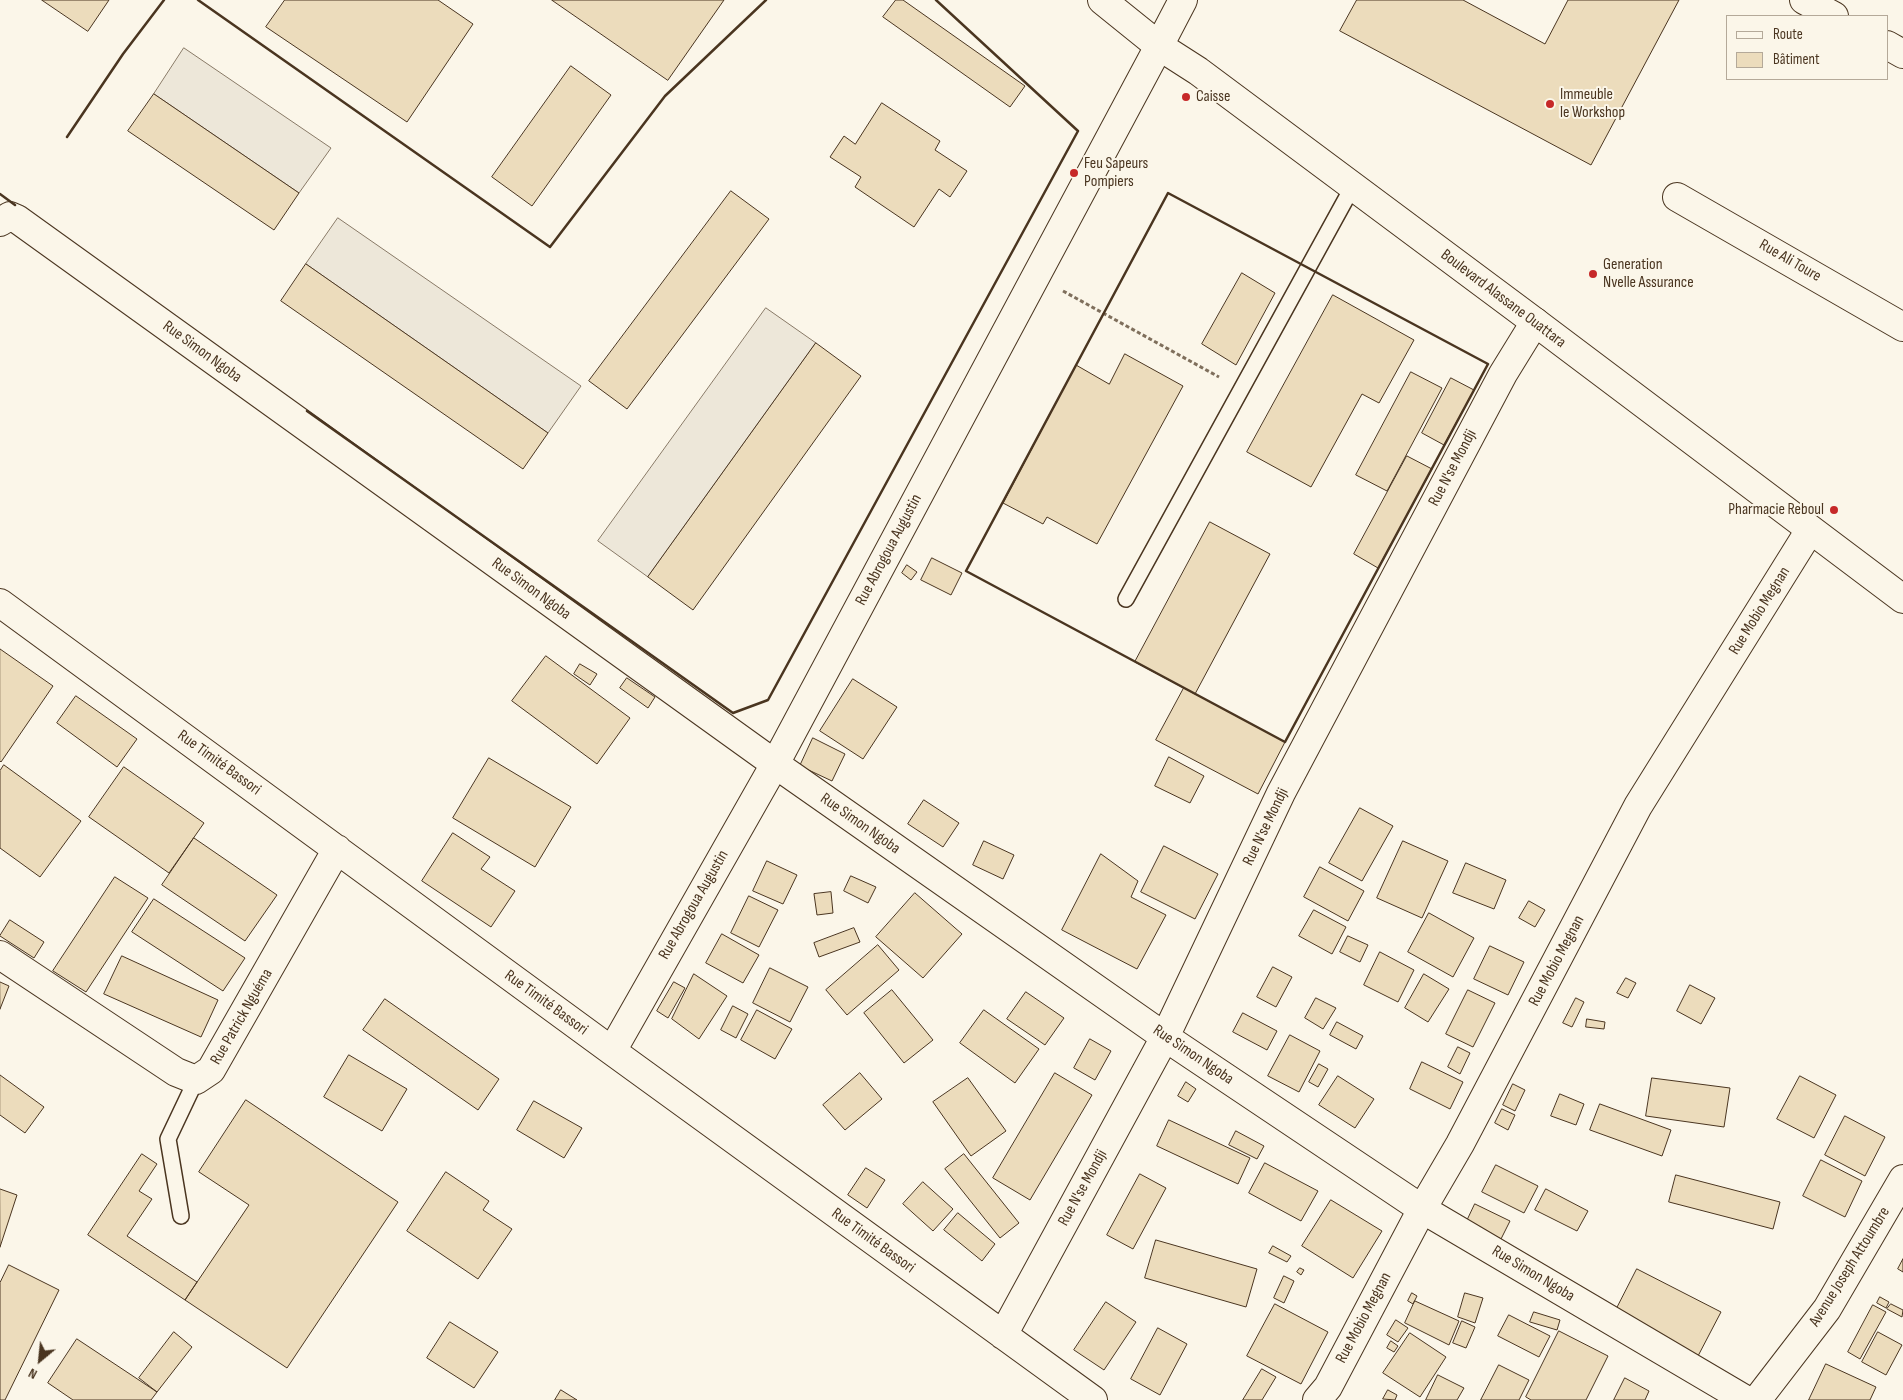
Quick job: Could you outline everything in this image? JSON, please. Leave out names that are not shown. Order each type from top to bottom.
[{"type":"street","name":"Boulevard Alassane Ouattara","points":[[1102,0],[1159,46],[1198,71],[1353,186],[1903,599]]},
{"type":"street","name":"Rue Abrogoua Augustin","points":[[612,1051],[775,764],[1184,0]]},
{"type":"street","points":[[1804,0],[1832,15]]},
{"type":"street","points":[[1888,46],[1903,54]]},
{"type":"street","name":"Rue Ali Toure","points":[[1677,197],[1903,327]]},
{"type":"street","name":"Rue Simon Ngoba","points":[[0,222],[10,216],[17,219],[775,764],[1166,1037],[1422,1209],[1746,1400]]},
{"type":"street","name":"Rue N'se Mondji","points":[[1003,1335],[1166,1037],[1281,793],[1503,374],[1535,322]]},
{"type":"street","name":"Rue Mobio Megnan","points":[[1317,1400],[1328,1387],[1422,1209],[1460,1144],[1638,806],[1810,530]]},
{"type":"street","name":"Rue Timité Bassori","points":[[0,603],[1093,1400]]},
{"type":"street","name":"Rue Patrick Nguéma","points":[[0,955],[176,1072],[196,1080],[211,1070],[337,849]]},
{"type":"street","name":"Avenue Joseph Attoumbre","points":[[1757,1400],[1828,1309],[1903,1179]]},
{"type":"lane","points":[[1126,598],[1353,186]]},
{"type":"lane","points":[[181,1216],[168,1139],[196,1080]]},
{"type":"path","points":[[1036,276],[1242,390]]},
{"type":"shaded area","points":[[184,48],[331,148],[299,193],[154,94]]},
{"type":"shaded area","points":[[338,218],[581,386],[548,433],[306,264]]},
{"type":"shaded area","points":[[766,308],[816,343],[648,577],[598,541]]},
{"type":"building","points":[[42,0],[109,0],[88,31]]},
{"type":"building","points":[[285,0],[438,0],[473,24],[407,122],[266,27]]},
{"type":"building","points":[[552,0],[724,0],[668,80]]},
{"type":"building","points":[[896,0],[903,0],[1025,86],[1010,107],[883,17]]},
{"type":"building","name":"Immeuble le Workshop","points":[[1357,0],[1463,0],[1545,44],[1568,0],[1679,0],[1591,165],[1340,31]]},
{"type":"building","points":[[571,66],[611,95],[532,206],[492,177]]},
{"type":"building","points":[[154,94],[299,193],[274,230],[128,131]]},
{"type":"building","points":[[882,103],[940,141],[935,150],[967,171],[950,197],[939,189],[914,227],[855,187],[861,177],[830,157],[844,136],[855,144]]},
{"type":"building","points":[[731,191],[769,219],[627,409],[589,381]]},
{"type":"building","points":[[306,264],[548,433],[523,469],[281,301]]},
{"type":"building","points":[[1242,273],[1275,293],[1236,365],[1202,344]]},
{"type":"building","points":[[1333,295],[1414,340],[1379,403],[1362,394],[1311,487],[1247,452]]},
{"type":"building","points":[[816,343],[861,376],[693,610],[648,577]]},
{"type":"building","points":[[1125,354],[1183,386],[1097,544],[1047,517],[1043,524],[1003,503],[1076,365],[1109,384]]},
{"type":"building","points":[[1411,372],[1442,388],[1387,491],[1356,475]]},
{"type":"building","points":[[1451,378],[1474,390],[1444,445],[1422,433]]},
{"type":"building","points":[[1407,456],[1432,469],[1378,568],[1354,554]]},
{"type":"building","points":[[1210,522],[1270,554],[1195,694],[1135,662]]},
{"type":"building","points":[[932,558],[962,573],[951,595],[921,580]]},
{"type":"building","points":[[907,565],[917,572],[911,580],[902,573]]},
{"type":"building","points":[[0,649],[53,686],[1,762],[0,761]]},
{"type":"building","points":[[546,656],[630,718],[597,764],[512,701]]},
{"type":"building","points":[[580,664],[597,674],[590,685],[574,674]]},
{"type":"building","points":[[627,678],[655,697],[648,708],[620,688]]},
{"type":"building","points":[[853,679],[897,707],[863,759],[820,731]]},
{"type":"building","points":[[1184,688],[1285,742],[1258,794],[1156,740]]},
{"type":"building","points":[[76,696],[137,739],[117,767],[57,723]]},
{"type":"building","points":[[813,738],[845,754],[832,781],[800,766]]},
{"type":"building","points":[[1169,757],[1204,776],[1190,803],[1155,786]]},
{"type":"building","points":[[489,758],[571,807],[535,867],[453,818]]},
{"type":"building","points":[[4,765],[81,821],[40,877],[0,848],[0,771]]},
{"type":"building","points":[[124,767],[204,823],[169,873],[89,817]]},
{"type":"building","points":[[924,800],[959,823],[943,847],[908,824]]},
{"type":"building","points":[[1360,808],[1393,826],[1362,881],[1329,863]]},
{"type":"building","points":[[453,833],[490,857],[481,869],[515,891],[491,927],[422,881]]},
{"type":"building","points":[[194,838],[277,895],[245,941],[162,885]]},
{"type":"building","points":[[984,841],[1014,855],[1003,879],[973,865]]},
{"type":"building","points":[[1403,841],[1448,861],[1422,918],[1377,898]]},
{"type":"building","points":[[1164,846],[1218,874],[1195,919],[1141,892]]},
{"type":"building","points":[[1101,854],[1138,881],[1131,897],[1166,915],[1137,969],[1062,930]]},
{"type":"building","points":[[767,861],[797,875],[783,904],[753,891]]},
{"type":"building","points":[[1466,863],[1506,880],[1494,909],[1453,893]]},
{"type":"building","points":[[1320,867],[1364,891],[1348,921],[1304,897]]},
{"type":"building","points":[[851,876],[876,887],[868,903],[844,891]]},
{"type":"building","points":[[115,877],[148,898],[86,992],[53,971]]},
{"type":"building","points":[[831,892],[833,913],[817,915],[814,894]]},
{"type":"building","points":[[915,893],[962,934],[923,978],[876,937]]},
{"type":"building","points":[[749,896],[778,910],[759,947],[731,933]]},
{"type":"building","points":[[154,899],[245,958],[223,991],[132,932]]},
{"type":"building","points":[[1529,901],[1545,910],[1535,927],[1519,918]]},
{"type":"building","points":[[1314,910],[1346,927],[1332,954],[1299,936]]},
{"type":"building","points":[[1429,913],[1474,938],[1453,977],[1408,952]]},
{"type":"building","points":[[10,920],[44,942],[34,958],[0,936]]},
{"type":"building","points":[[854,928],[860,942],[819,957],[814,943]]},
{"type":"building","points":[[722,934],[759,955],[743,983],[706,963]]},
{"type":"building","points":[[1348,936],[1368,945],[1360,962],[1340,952]]},
{"type":"building","points":[[878,945],[899,970],[847,1015],[826,990]]},
{"type":"building","points":[[1490,946],[1524,962],[1508,995],[1474,979]]},
{"type":"building","points":[[1380,952],[1414,970],[1398,1002],[1364,985]]},
{"type":"building","points":[[122,956],[218,1000],[201,1037],[104,994]]},
{"type":"building","points":[[1273,967],[1292,977],[1276,1007],[1257,997]]},
{"type":"building","points":[[770,968],[808,987],[790,1022],[753,1003]]},
{"type":"building","points":[[694,974],[727,996],[699,1039],[672,1019]]},
{"type":"building","points":[[1424,974],[1449,989],[1428,1022],[1405,1008]]},
{"type":"building","points":[[1626,978],[1636,983],[1628,998],[1617,993]]},
{"type":"building","points":[[0,982],[9,986],[0,1009]]},
{"type":"building","points":[[674,982],[685,988],[668,1018],[657,1011]]},
{"type":"building","points":[[1690,985],[1715,998],[1701,1024],[1677,1011]]},
{"type":"building","points":[[892,990],[933,1040],[904,1063],[864,1013]]},
{"type":"building","points":[[1468,990],[1495,1003],[1473,1047],[1446,1034]]},
{"type":"building","points":[[1026,992],[1064,1018],[1045,1045],[1007,1019]]},
{"type":"building","points":[[1316,998],[1336,1008],[1323,1029],[1305,1018]]},
{"type":"building","points":[[1576,998],[1584,1002],[1572,1027],[1563,1023]]},
{"type":"building","points":[[385,999],[499,1079],[478,1110],[363,1030]]},
{"type":"building","points":[[733,1006],[748,1014],[736,1038],[721,1030]]},
{"type":"building","points":[[757,1010],[792,1029],[775,1059],[741,1040]]},
{"type":"building","points":[[984,1010],[1039,1049],[1015,1083],[960,1043]]},
{"type":"building","points":[[1243,1013],[1277,1031],[1267,1050],[1233,1032]]},
{"type":"building","points":[[1587,1019],[1605,1022],[1604,1029],[1586,1027]]},
{"type":"building","points":[[1337,1022],[1363,1036],[1356,1049],[1330,1035]]},
{"type":"building","points":[[1290,1035],[1320,1051],[1299,1092],[1268,1076]]},
{"type":"building","points":[[1090,1039],[1111,1051],[1095,1080],[1074,1068]]},
{"type":"building","points":[[1458,1047],[1470,1053],[1460,1074],[1448,1067]]},
{"type":"building","points":[[349,1055],[407,1089],[382,1131],[324,1097]]},
{"type":"building","points":[[1422,1062],[1463,1082],[1450,1109],[1410,1089]]},
{"type":"building","points":[[1319,1064],[1328,1069],[1318,1087],[1309,1082]]},
{"type":"building","points":[[860,1073],[882,1099],[845,1130],[823,1105]]},
{"type":"building","points":[[1055,1073],[1092,1095],[1030,1200],[993,1178]]},
{"type":"building","points":[[0,1075],[44,1107],[25,1133],[0,1115]]},
{"type":"building","points":[[1338,1076],[1374,1099],[1355,1128],[1319,1105]]},
{"type":"building","points":[[1800,1076],[1836,1095],[1814,1138],[1777,1119]]},
{"type":"building","points":[[968,1078],[1006,1131],[971,1156],[933,1102]]},
{"type":"building","points":[[1652,1078],[1730,1088],[1724,1127],[1646,1116]]},
{"type":"building","points":[[1186,1082],[1196,1089],[1188,1102],[1178,1096]]},
{"type":"building","points":[[1513,1084],[1525,1090],[1515,1111],[1503,1105]]},
{"type":"building","points":[[1560,1094],[1584,1104],[1576,1125],[1551,1116]]},
{"type":"building","points":[[246,1100],[398,1202],[287,1368],[185,1300],[249,1205],[199,1172]]},
{"type":"building","points":[[534,1101],[582,1128],[564,1158],[517,1130]]},
{"type":"building","points":[[1600,1104],[1671,1130],[1662,1156],[1590,1130]]},
{"type":"building","points":[[1502,1109],[1515,1115],[1508,1130],[1495,1123]]},
{"type":"building","points":[[1845,1116],[1885,1137],[1865,1176],[1825,1155]]},
{"type":"building","points":[[1169,1120],[1250,1158],[1238,1184],[1157,1146]]},
{"type":"building","points":[[1236,1131],[1264,1146],[1257,1159],[1229,1145]]},
{"type":"building","points":[[142,1154],[157,1164],[139,1191],[152,1199],[127,1236],[197,1282],[185,1300],[88,1235]]},
{"type":"building","points":[[964,1154],[1019,1223],[1000,1238],[945,1169]]},
{"type":"building","points":[[1821,1160],[1862,1181],[1845,1217],[1803,1196]]},
{"type":"building","points":[[1265,1163],[1318,1191],[1301,1221],[1249,1193]]},
{"type":"building","points":[[1496,1165],[1538,1186],[1524,1213],[1482,1192]]},
{"type":"building","points":[[866,1168],[885,1180],[867,1208],[848,1195]]},
{"type":"building","points":[[446,1172],[489,1201],[483,1210],[512,1229],[478,1279],[407,1231]]},
{"type":"building","points":[[1140,1174],[1166,1188],[1133,1249],[1107,1235]]},
{"type":"building","points":[[1676,1175],[1780,1202],[1773,1229],[1669,1202]]},
{"type":"building","points":[[923,1182],[953,1209],[933,1231],[903,1204]]},
{"type":"building","points":[[0,1189],[17,1195],[0,1247]]},
{"type":"building","points":[[1546,1189],[1588,1211],[1577,1231],[1535,1210]]},
{"type":"building","points":[[1331,1200],[1382,1231],[1353,1278],[1302,1246]]},
{"type":"building","points":[[1475,1204],[1510,1221],[1501,1239],[1467,1221]]},
{"type":"building","points":[[958,1213],[995,1244],[982,1261],[944,1230]]},
{"type":"building","points":[[1156,1240],[1257,1269],[1246,1307],[1145,1278]]},
{"type":"building","points":[[1273,1246],[1291,1256],[1287,1262],[1269,1253]]},
{"type":"building","points":[[1903,1259],[1903,1272],[1898,1269]]},
{"type":"building","points":[[9,1265],[59,1290],[5,1400],[0,1400],[0,1283]]},
{"type":"building","points":[[1300,1268],[1304,1270],[1301,1275],[1297,1272]]},
{"type":"building","points":[[1637,1269],[1721,1312],[1698,1356],[1614,1314]]},
{"type":"building","points":[[1284,1276],[1294,1281],[1284,1303],[1274,1298]]},
{"type":"building","points":[[1412,1293],[1417,1296],[1413,1304],[1408,1301]]},
{"type":"building","points":[[1465,1293],[1483,1298],[1475,1323],[1458,1317]]},
{"type":"building","points":[[1880,1297],[1889,1302],[1886,1308],[1877,1303]]},
{"type":"building","points":[[1415,1301],[1459,1321],[1449,1345],[1405,1323]]},
{"type":"building","points":[[1106,1302],[1136,1322],[1104,1370],[1074,1350]]},
{"type":"building","points":[[1275,1304],[1328,1332],[1301,1384],[1247,1356]]},
{"type":"building","points":[[1891,1304],[1903,1310],[1902,1317],[1887,1309]]},
{"type":"building","points":[[1873,1305],[1886,1312],[1860,1359],[1848,1352]]},
{"type":"building","points":[[1534,1312],[1560,1320],[1557,1330],[1530,1322]]},
{"type":"building","points":[[1509,1315],[1550,1336],[1539,1357],[1498,1336]]},
{"type":"building","points":[[1396,1320],[1408,1328],[1398,1342],[1387,1335]]},
{"type":"building","points":[[1462,1321],[1475,1327],[1466,1348],[1453,1343]]},
{"type":"building","points":[[450,1322],[498,1352],[474,1388],[427,1358]]},
{"type":"building","points":[[1158,1328],[1187,1344],[1160,1395],[1131,1379]]},
{"type":"building","points":[[1559,1331],[1608,1356],[1586,1400],[1531,1400],[1526,1397]]},
{"type":"building","points":[[174,1332],[192,1347],[157,1392],[139,1378]]},
{"type":"building","points":[[1878,1332],[1902,1345],[1886,1375],[1862,1362]]},
{"type":"building","points":[[1410,1333],[1446,1357],[1420,1397],[1383,1373]]},
{"type":"building","points":[[77,1339],[157,1392],[151,1400],[73,1400],[48,1383]]},
{"type":"building","points":[[1391,1341],[1398,1346],[1394,1352],[1387,1348]]},
{"type":"building","points":[[1826,1364],[1876,1387],[1870,1400],[1809,1400]]},
{"type":"building","points":[[1499,1365],[1529,1380],[1519,1400],[1481,1400]]},
{"type":"building","points":[[1262,1369],[1276,1377],[1262,1400],[1243,1400]]},
{"type":"building","points":[[1438,1375],[1464,1388],[1457,1400],[1426,1400]]},
{"type":"building","points":[[1625,1378],[1649,1391],[1645,1400],[1614,1400]]},
{"type":"building","points":[[561,1390],[577,1400],[555,1400]]},
{"type":"building","points":[[1388,1390],[1397,1395],[1395,1400],[1383,1399]]},
{"type":"wall","points":[[67,137],[123,54],[164,0]]},
{"type":"wall","points":[[198,0],[550,247],[665,96],[766,0]]},
{"type":"wall","points":[[307,411],[733,713],[768,700],[1078,131],[936,0]]},
{"type":"wall","points":[[1168,193],[1488,364],[1285,742],[966,571],[1168,193]]},
{"type":"wall","points":[[0,194],[15,205]]},
{"type":"place","name":"Caisse","points":[[1186,97]]},
{"type":"place","name":"Immeuble le Workshop","points":[[1550,104]]},
{"type":"place","name":"Feu Sapeurs Pompiers","points":[[1074,173]]},
{"type":"place","name":"Generation Nvelle Assurance","points":[[1593,274]]},
{"type":"place","name":"Pharmacie Reboul","points":[[1834,510]]}]
